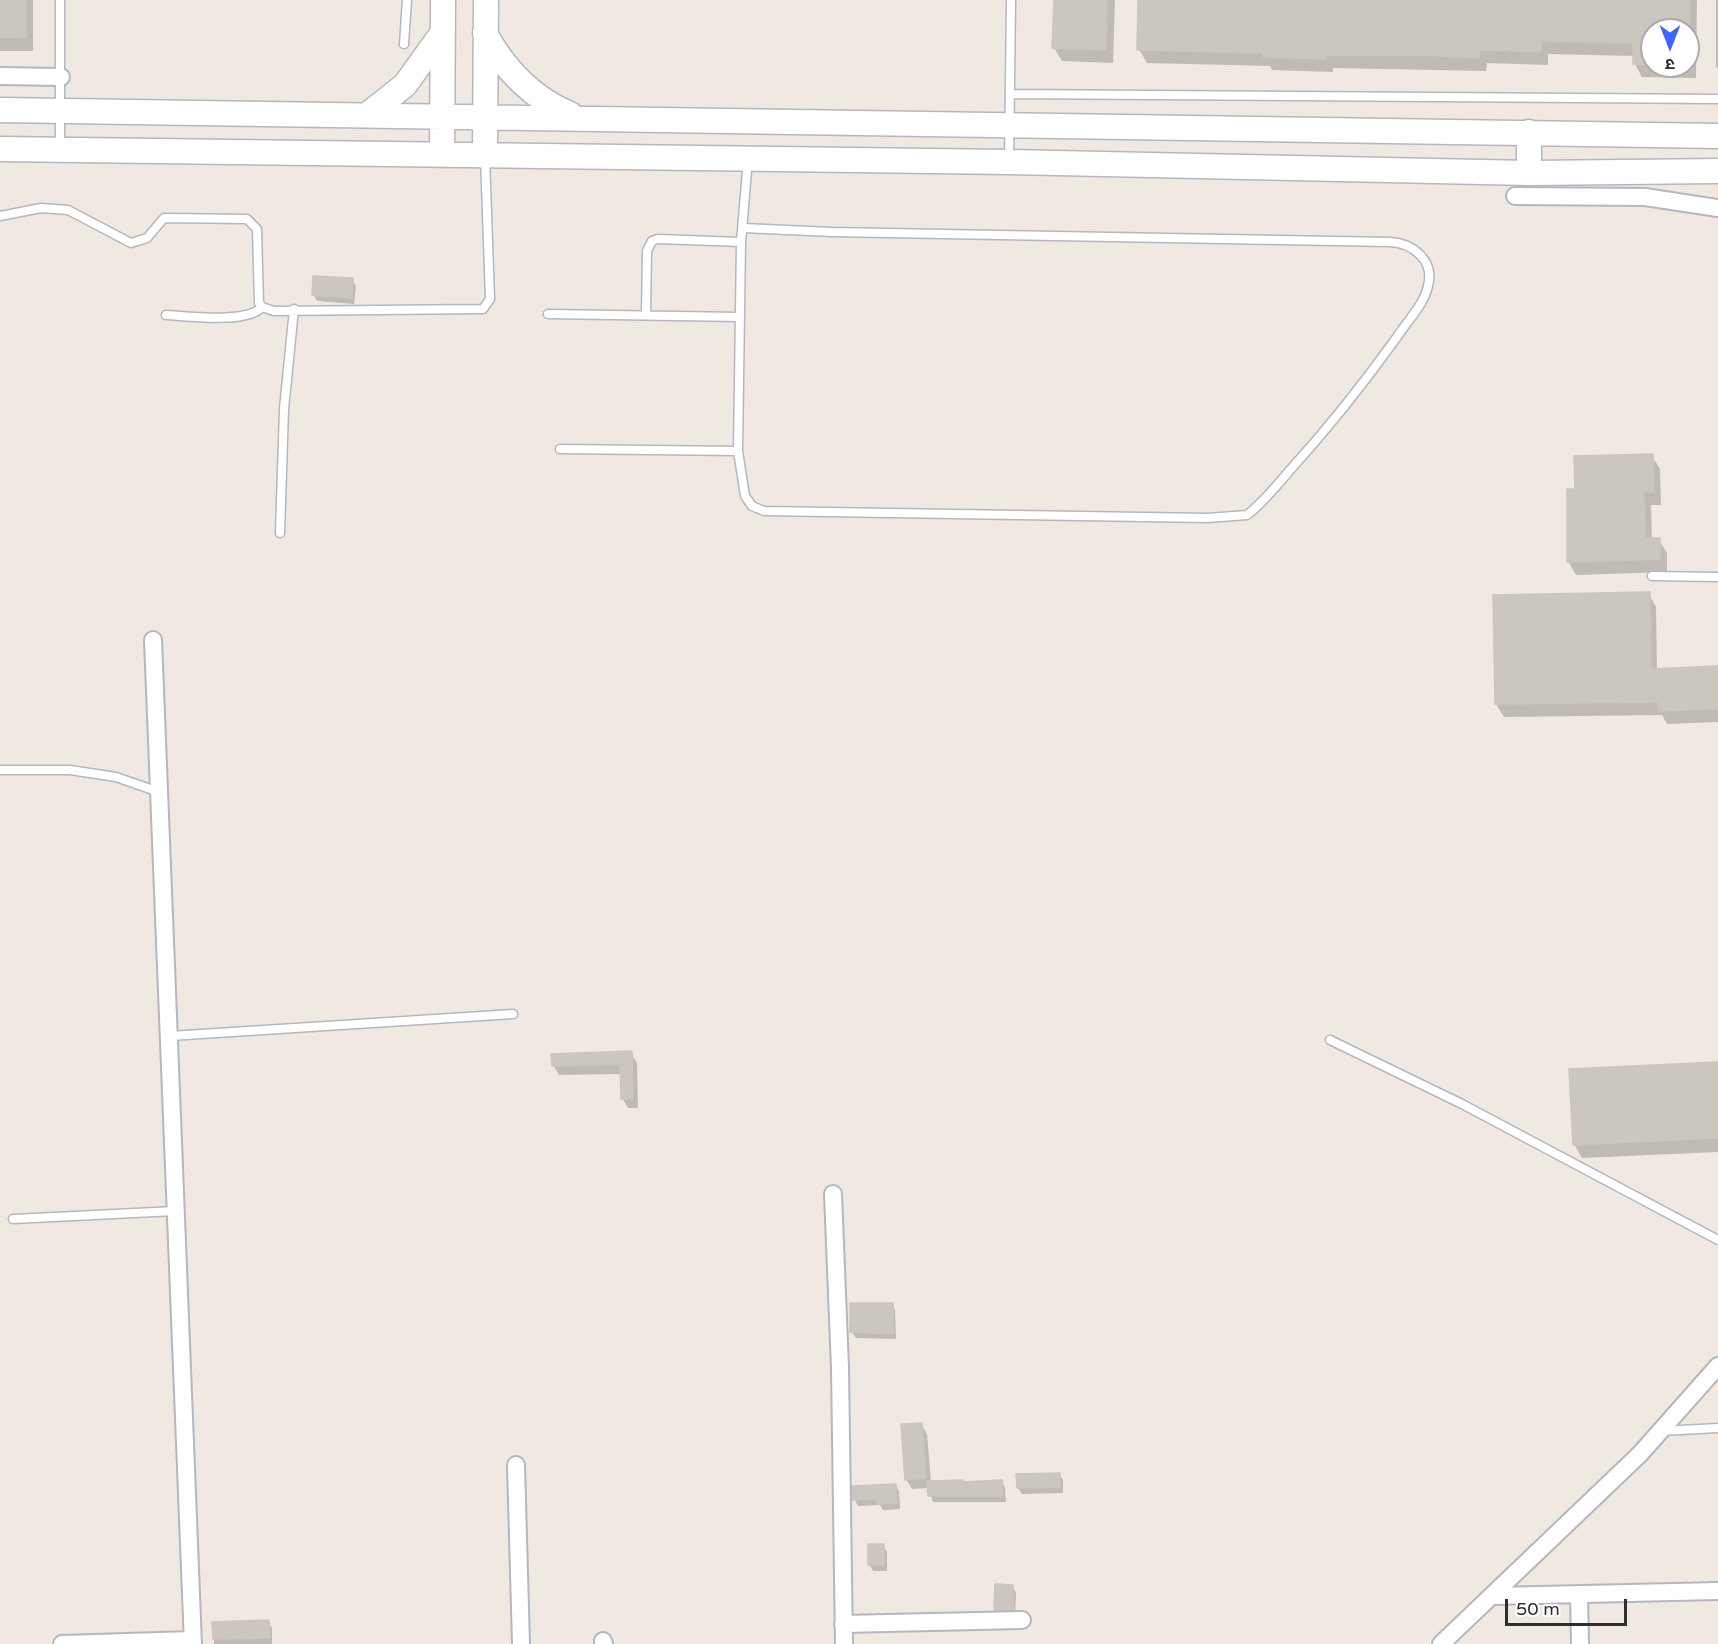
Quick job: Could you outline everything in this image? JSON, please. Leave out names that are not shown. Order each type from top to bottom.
[{"type":"main road","points":[[442,155],[443,0]]},
{"type":"main road","points":[[484,155],[486,0]]},
{"type":"main road","points":[[368,115],[405,85],[443,32]]},
{"type":"main road","points":[[485,33],[498,57],[545,104],[577,118]]},
{"type":"main road","points":[[0,110],[1718,136]]},
{"type":"main road","points":[[1530,132],[1530,173]]},
{"type":"main road","points":[[0,149],[1009,162],[1530,173],[1718,171]]},
{"type":"street","points":[[0,76],[61,77]]},
{"type":"street","points":[[1515,196],[1645,197],[1718,208]]},
{"type":"street","points":[[62,1644],[193,1642],[192,1562],[175,1212],[153,640]]},
{"type":"street","points":[[833,1194],[840,1368],[844,1644]]},
{"type":"street","points":[[1441,1644],[1494,1596],[1640,1454],[1718,1366]]},
{"type":"street","points":[[516,1465],[521,1644]]},
{"type":"street","points":[[1494,1596],[1718,1590]]},
{"type":"street","points":[[1579,1594],[1580,1644]]},
{"type":"street","points":[[843,1624],[1022,1620]]},
{"type":"lane","points":[[60,0],[60,150]]},
{"type":"lane","points":[[404,44],[407,0]]},
{"type":"lane","points":[[1009,162],[1011,0]]},
{"type":"lane","points":[[1010,94],[1718,99]]},
{"type":"lane","points":[[0,216],[41,208],[68,210],[131,243],[147,238],[164,218],[247,219],[257,229],[259,303],[262,308],[274,311],[294,309],[483,309],[490,299],[484,155]]},
{"type":"lane","points":[[742,228],[832,232],[1390,242],[1403,243],[1416,250],[1424,260],[1430,278],[1422,300],[1341,414],[1256,508],[1243,516],[764,511],[752,506],[745,496],[738,451],[741,242],[742,228],[748,159]]},
{"type":"lane","points":[[646,315],[647,251],[652,241],[658,239],[741,242]]},
{"type":"lane","points":[[166,315],[241,317],[257,313],[262,308]]},
{"type":"lane","points":[[279,533],[284,409],[294,309]]},
{"type":"lane","points":[[548,314],[740,317]]},
{"type":"lane","points":[[560,449],[738,451]]},
{"type":"lane","points":[[1652,576],[1718,578]]},
{"type":"lane","points":[[0,770],[70,770],[116,777],[159,792]]},
{"type":"lane","points":[[170,1036],[513,1014]]},
{"type":"lane","points":[[1330,1040],[1462,1104],[1718,1240]]},
{"type":"lane","points":[[13,1219],[175,1212]]},
{"type":"lane","points":[[1660,1431],[1718,1428]]},
{"type":"building","points":[[0,0],[26,0],[26,38],[0,37]]},
{"type":"building","points":[[1054,0],[1107,0],[1106,50],[1052,48]]},
{"type":"building","points":[[1138,0],[1690,0],[1689,18],[1640,18],[1640,64],[1633,64],[1633,43],[1542,41],[1541,52],[1480,50],[1479,58],[1424,55],[1326,55],[1326,59],[1263,57],[1263,53],[1137,50]]},
{"type":"building","points":[[313,276],[353,278],[352,298],[312,295]]},
{"type":"building","points":[[1653,454],[1654,492],[1644,492],[1645,538],[1660,538],[1660,559],[1567,562],[1567,489],[1575,489],[1574,456]]},
{"type":"building","points":[[1650,592],[1651,669],[1718,666],[1718,709],[1658,711],[1658,702],[1495,704],[1493,595]]},
{"type":"building","points":[[632,1051],[633,1099],[621,1099],[620,1064],[552,1066],[551,1054]]},
{"type":"building","points":[[1718,1062],[1718,1138],[1573,1145],[1569,1069]]},
{"type":"building","points":[[850,1303],[893,1303],[893,1334],[850,1332]]},
{"type":"building","points":[[922,1423],[926,1478],[905,1480],[901,1424]]},
{"type":"building","points":[[1060,1473],[1060,1487],[1017,1488],[1016,1474]]},
{"type":"building","points":[[963,1480],[963,1482],[1002,1480],[1003,1496],[928,1496],[927,1481]]},
{"type":"building","points":[[896,1484],[897,1503],[877,1504],[877,1499],[852,1500],[852,1486]]},
{"type":"building","points":[[868,1544],[884,1544],[884,1565],[868,1565]]},
{"type":"building","points":[[995,1584],[1013,1585],[1013,1610],[994,1610]]},
{"type":"building","points":[[269,1620],[270,1638],[213,1639],[212,1622]]}]
